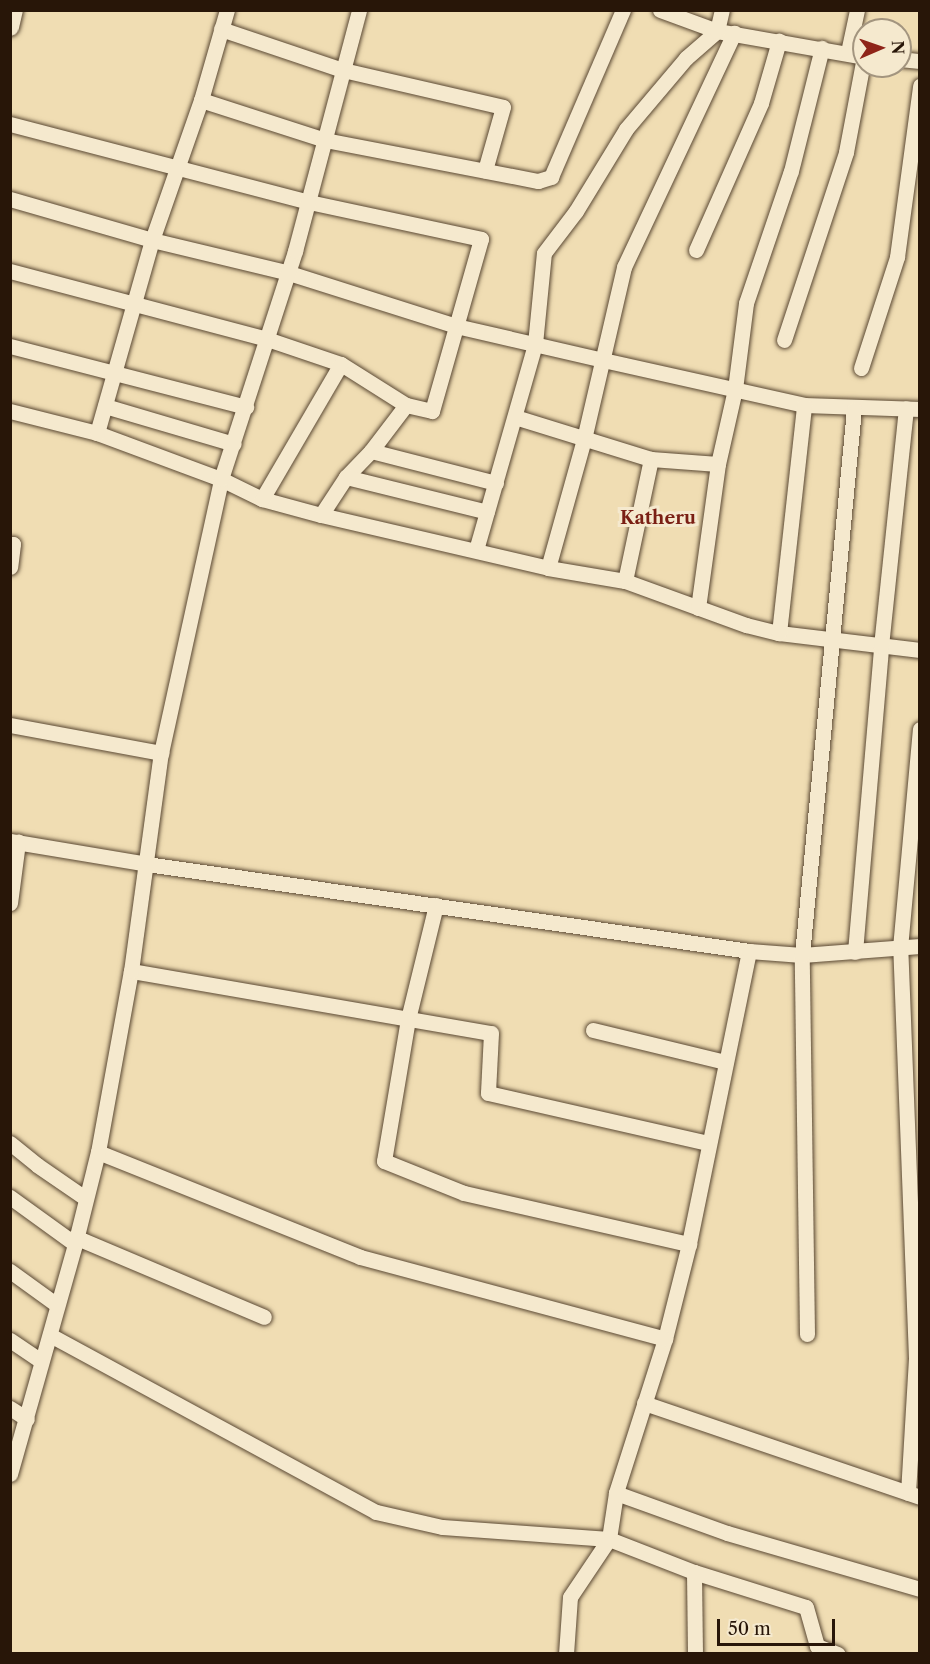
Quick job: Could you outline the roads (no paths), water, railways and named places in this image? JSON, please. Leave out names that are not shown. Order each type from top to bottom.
[{"type":"street","points":[[10,27],[14,10]]},
{"type":"street","points":[[98,433],[152,240],[201,100],[227,10]]},
{"type":"street","points":[[10,1474],[50,1335],[98,1152],[131,971],[161,753],[221,479],[289,273],[359,10]]},
{"type":"street","points":[[201,100],[325,140],[538,181],[551,177],[622,10]]},
{"type":"street","points":[[660,10],[717,31],[852,53]]},
{"type":"street","points":[[476,550],[535,344],[544,253],[576,211],[626,129],[686,58],[717,31],[722,10]]},
{"type":"street","points":[[848,52],[857,10]]},
{"type":"street","points":[[221,29],[343,70],[502,107],[485,171]]},
{"type":"street","points":[[548,568],[584,438],[624,267],[734,33]]},
{"type":"street","points":[[696,250],[761,103],[779,41]]},
{"type":"street","points":[[698,608],[718,464],[735,388],[746,303],[791,171],[822,48]]},
{"type":"street","points":[[784,340],[846,152],[860,78]]},
{"type":"street","points":[[861,368],[897,257],[920,86]]},
{"type":"street","points":[[10,124],[309,202],[481,239],[432,411],[406,405],[340,364],[267,339],[134,306],[10,271]]},
{"type":"street","points":[[10,199],[152,240],[289,273],[456,326],[804,405],[854,409],[913,409],[881,646],[855,952]]},
{"type":"street","points":[[10,346],[246,407]]},
{"type":"street","points":[[262,499],[340,364]]},
{"type":"street","points":[[321,515],[346,477],[371,451],[406,405]]},
{"type":"street","points":[[780,633],[804,405]]},
{"type":"street","points":[[105,406],[234,444]]},
{"type":"street","points":[[807,1334],[802,955],[854,409]]},
{"type":"street","points":[[10,411],[98,433],[221,479],[262,499],[321,515],[548,568],[625,581],[746,625],[780,633],[920,651]]},
{"type":"street","points":[[515,417],[651,459],[718,464]]},
{"type":"street","points":[[371,451],[496,483]]},
{"type":"street","points":[[625,581],[651,459]]},
{"type":"street","points":[[346,477],[487,512]]},
{"type":"street","points":[[10,544],[13,544],[10,567]]},
{"type":"street","points":[[10,725],[161,753]]},
{"type":"street","points":[[644,1403],[914,1495],[915,1204],[900,948],[920,729]]},
{"type":"street","points":[[10,903],[14,842],[147,864],[749,951],[802,955],[920,946]]},
{"type":"street","points":[[436,905],[408,1019],[384,1161],[464,1193],[689,1244]]},
{"type":"street","points":[[566,1653],[570,1597],[609,1539],[616,1493],[665,1339],[689,1244],[749,951]]},
{"type":"street","points":[[131,971],[491,1033],[488,1092],[708,1143]]},
{"type":"street","points":[[593,1030],[725,1062]]},
{"type":"street","points":[[10,1143],[85,1198]]},
{"type":"street","points":[[98,1152],[360,1257],[665,1339]]},
{"type":"street","points":[[10,1197],[75,1241],[264,1317]]},
{"type":"street","points":[[10,1271],[57,1305]]},
{"type":"street","points":[[50,1335],[376,1512],[442,1527],[609,1539],[694,1572],[806,1607],[817,1646],[838,1653]]},
{"type":"street","points":[[10,1340],[41,1361]]},
{"type":"street","points":[[10,1408],[27,1419]]},
{"type":"street","points":[[616,1493],[727,1533],[920,1589]]},
{"type":"street","points":[[694,1572],[695,1653]]},
{"type":"district","name":"Katheru","points":[[658,518]]}]
